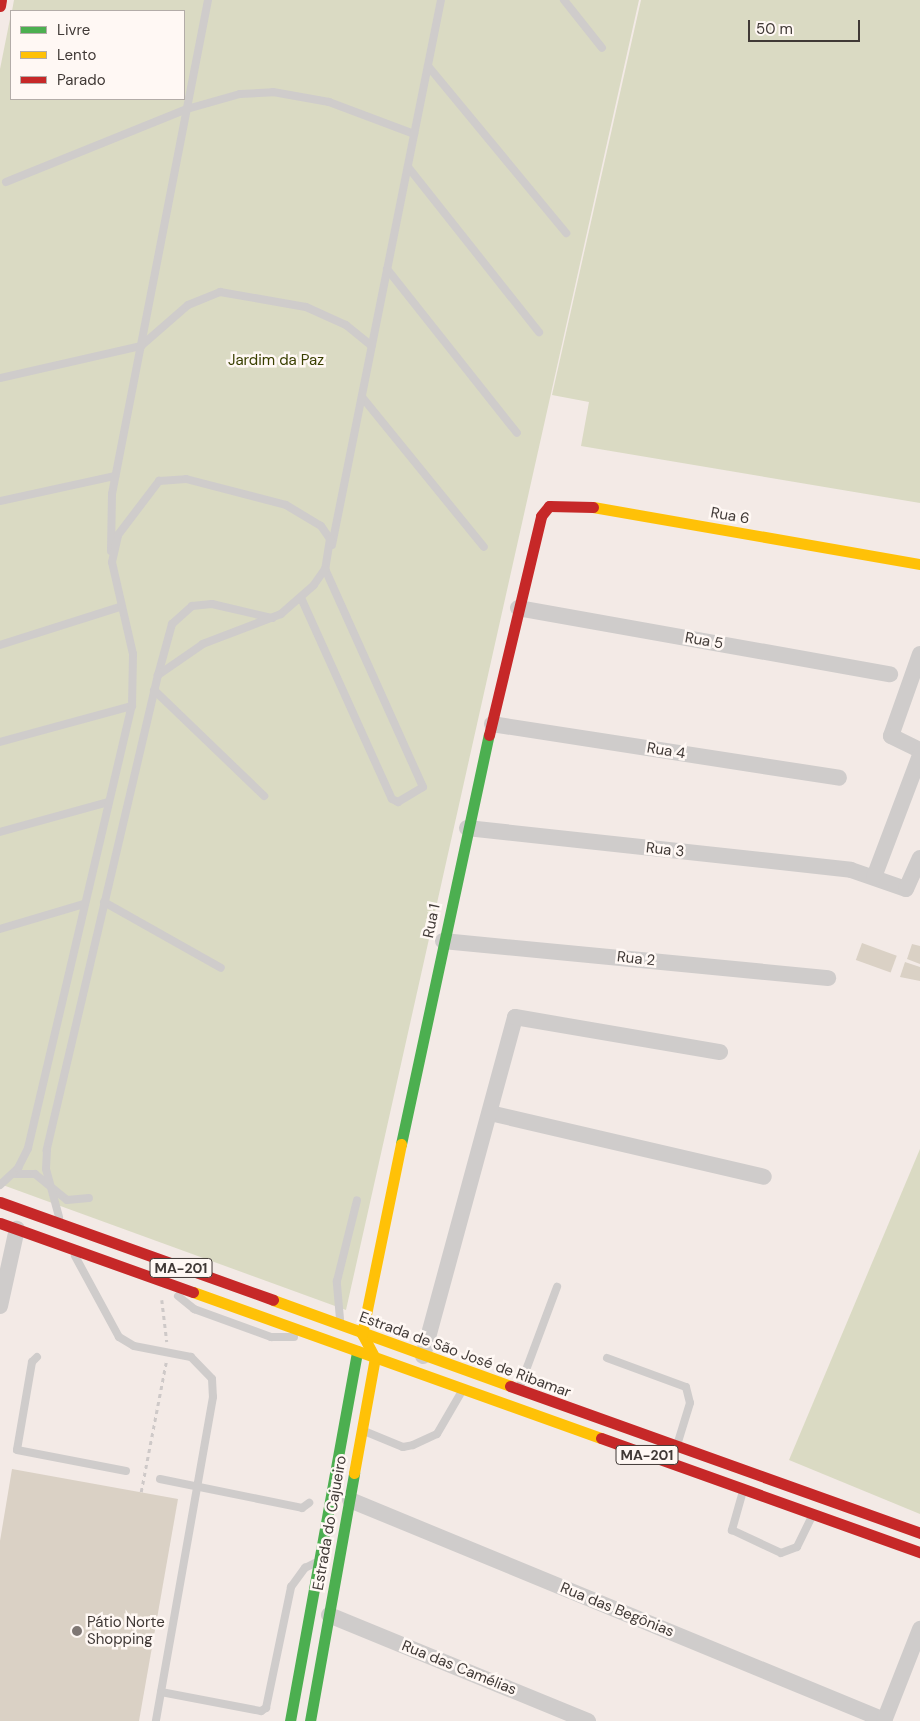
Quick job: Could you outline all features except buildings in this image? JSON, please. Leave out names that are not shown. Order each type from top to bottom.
[{"type":"main road","points":[[0,6],[1,0]]},
{"type":"main road","name":"Rua 6","points":[[540,516],[549,506],[570,503],[920,564]]},
{"type":"main road","name":"Rua 1","points":[[362,1334],[467,828],[540,516]]},
{"type":"main road","name":"Estrada de São José de Ribamar","points":[[0,1202],[423,1356],[920,1533]]},
{"type":"main road","name":"MA-201","points":[[0,1223],[920,1552]]},
{"type":"main road","points":[[362,1334],[375,1358]]},
{"type":"main road","name":"Estrada do Cajueiro","points":[[290,1721],[357,1351]]},
{"type":"main road","name":"Estrada do Cajueiro","points":[[310,1721],[375,1358]]},
{"type":"main road","points":[[319,1561],[338,1564]]},
{"type":"street","name":"Rua 5","points":[[518,608],[890,674]]},
{"type":"street","points":[[920,654],[891,736],[920,750]]},
{"type":"street","name":"Rua 4","points":[[492,724],[839,778]]},
{"type":"street","points":[[869,875],[920,755]]},
{"type":"street","name":"Rua 3","points":[[467,828],[869,875],[906,889],[920,858]]},
{"type":"street","name":"Rua 2","points":[[444,941],[828,978]]},
{"type":"street","points":[[423,1356],[490,1113],[510,1026],[518,1014],[720,1052]]},
{"type":"street","points":[[490,1113],[764,1177]]},
{"type":"street","points":[[0,1306],[17,1229]]},
{"type":"street","name":"Rua das Begônias","points":[[350,1500],[884,1721]]},
{"type":"street","name":"Rua das Camélias","points":[[329,1615],[588,1721]]},
{"type":"street","points":[[884,1721],[920,1629]]},
{"type":"lane","points":[[12,1176],[28,1148],[132,706],[135,668],[120,607],[112,562],[109,515],[208,0]]},
{"type":"lane","points":[[158,675],[203,644],[272,618],[302,600],[325,569],[362,397],[440,0]]},
{"type":"lane","points":[[564,0],[602,48]]},
{"type":"lane","points":[[428,66],[566,233]]},
{"type":"lane","points":[[6,182],[187,109],[240,94],[273,92],[361,110],[414,134]]},
{"type":"lane","points":[[408,167],[539,332]]},
{"type":"lane","points":[[387,269],[517,433]]},
{"type":"lane","points":[[0,378],[141,346],[188,305],[220,292],[306,307],[346,325],[372,346]]},
{"type":"lane","points":[[362,397],[484,547]]},
{"type":"lane","points":[[0,501],[115,476]]},
{"type":"lane","points":[[112,562],[118,535],[141,499],[159,481],[174,479],[286,506],[328,534],[329,554]]},
{"type":"lane","points":[[302,600],[392,799],[398,802],[423,787],[325,569]]},
{"type":"lane","points":[[61,1224],[49,1185],[47,1150],[154,690],[172,624],[192,606],[212,604],[272,618]]},
{"type":"lane","points":[[0,645],[120,607]]},
{"type":"lane","points":[[154,690],[264,796]]},
{"type":"lane","points":[[0,742],[132,706]]},
{"type":"lane","points":[[0,832],[108,802]]},
{"type":"lane","points":[[104,902],[222,968]]},
{"type":"lane","points":[[0,928],[84,904]]},
{"type":"lane","points":[[0,1185],[12,1176],[28,1171],[67,1200],[89,1198]]},
{"type":"lane","points":[[341,1326],[337,1281],[357,1200]]},
{"type":"lane","points":[[70,1248],[119,1337],[134,1346],[168,1352],[199,1361],[212,1379],[213,1397],[156,1721]]},
{"type":"lane","points":[[160,1279],[186,1304],[225,1320],[280,1339],[311,1334]]},
{"type":"lane","points":[[518,1390],[557,1287]]},
{"type":"lane","points":[[37,1357],[32,1362],[17,1450],[126,1471]]},
{"type":"lane","points":[[607,1358],[686,1387],[690,1403],[677,1446]]},
{"type":"lane","points":[[362,1430],[403,1447],[414,1445],[437,1434],[463,1389]]},
{"type":"lane","points":[[160,1478],[302,1508],[309,1503]]},
{"type":"lane","points":[[744,1489],[732,1530],[781,1553],[797,1548],[812,1514]]},
{"type":"lane","points":[[161,1692],[261,1711],[269,1703],[292,1587],[304,1568],[319,1561]]},
{"type":"path","points":[[142,1492],[168,1352],[160,1279]]},
{"type":"green space","name":"Jardim da Paz","points":[[14,0],[639,0],[346,1310],[0,1184],[0,69],[10,19],[10,100],[185,100],[185,10],[12,10]]},
{"type":"green space","points":[[641,0],[920,0],[920,503],[581,446],[589,402],[552,395]]},
{"type":"green space","points":[[920,1149],[920,1514],[789,1460]]},
{"type":"traffic: fast","points":[[401,1144],[489,735]]},
{"type":"traffic: fast","points":[[290,1721],[357,1351]]},
{"type":"traffic: fast","points":[[310,1721],[354,1473]]},
{"type":"traffic: slow","points":[[593,507],[920,564]]},
{"type":"traffic: slow","points":[[354,1473],[375,1358],[362,1334],[401,1144]]},
{"type":"traffic: slow","points":[[193,1292],[601,1438]]},
{"type":"traffic: slow","points":[[273,1300],[510,1386]]},
{"type":"traffic: jam","points":[[0,6],[1,0]]},
{"type":"traffic: jam","points":[[489,735],[541,516],[549,506],[593,507]]},
{"type":"traffic: jam","points":[[0,1202],[273,1300]]},
{"type":"traffic: jam","points":[[0,1223],[193,1292]]},
{"type":"traffic: jam","points":[[510,1386],[920,1533]]},
{"type":"traffic: jam","points":[[601,1438],[920,1552]]},
{"type":"place","name":"Pátio Norte Shopping","points":[[77,1631]]}]
